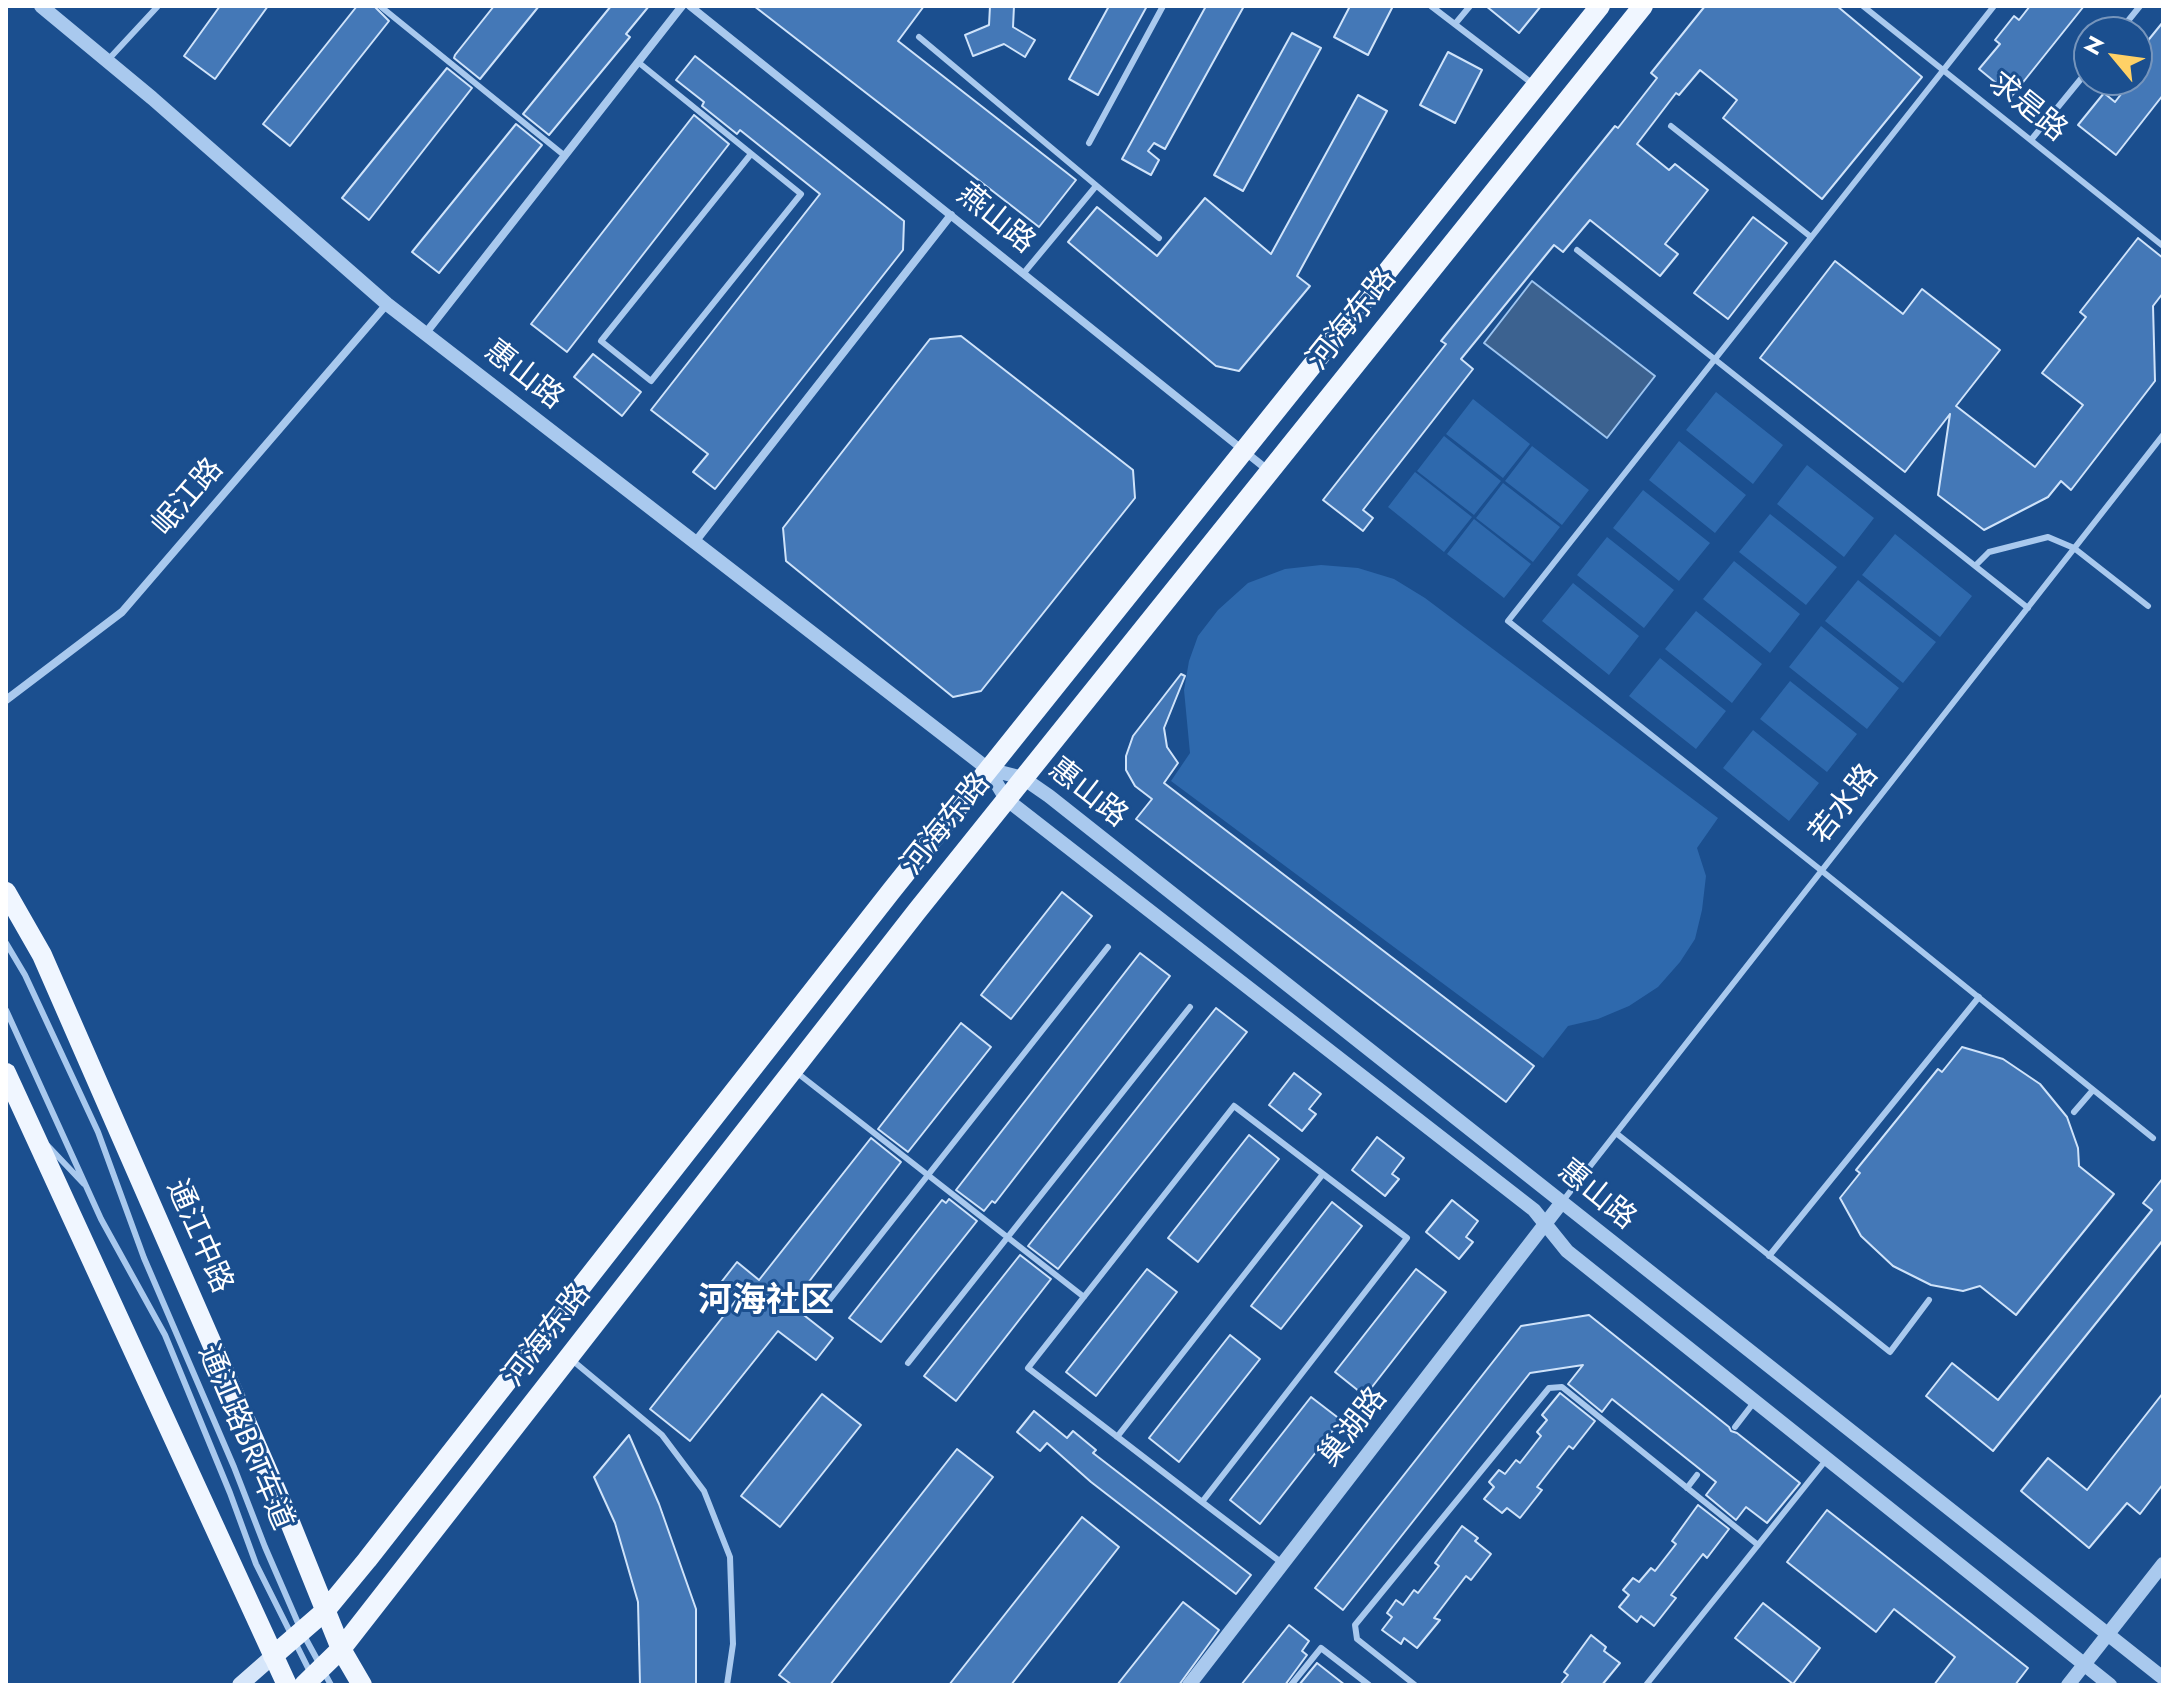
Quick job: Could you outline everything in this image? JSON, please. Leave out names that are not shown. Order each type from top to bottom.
[{"type":"main road","name":"河海东路","points":[[273,1656],[325,1611],[988,769],[1600,6]]},
{"type":"main road","name":"河海东路","points":[[317,1680],[1006,799],[1643,6]]},
{"type":"main road","name":"通江中路","points":[[6,892],[42,955],[289,1520],[341,1649]]},
{"type":"main road","points":[[6,1073],[287,1685]]},
{"type":"main road","points":[[341,1649],[362,1685]]},
{"type":"main road","points":[[240,1685],[273,1656]]},
{"type":"street","name":"惠山路","points":[[41,6],[387,304],[988,769],[1006,799],[1534,1210],[1567,1251],[2110,1685]]},
{"type":"street","points":[[425,334],[682,6]]},
{"type":"street","name":"燕山路","points":[[690,6],[1269,471]]},
{"type":"street","points":[[695,542],[951,215]]},
{"type":"street","name":"岷江路","points":[[6,700],[122,612],[387,304]]},
{"type":"street","name":"惠山路","points":[[988,769],[1023,778],[2163,1678]]},
{"type":"street","name":"巢湖路","points":[[1189,1685],[1562,1202]]},
{"type":"street","points":[[2068,1685],[2163,1564]]},
{"type":"lane","points":[[107,61],[158,6]]},
{"type":"lane","points":[[380,6],[565,156]]},
{"type":"lane","points":[[1089,143],[1163,6]]},
{"type":"lane","points":[[1431,6],[1536,86]]},
{"type":"lane","points":[[1455,24],[1470,6]]},
{"type":"lane","name":"求是路","points":[[1863,6],[2163,246]]},
{"type":"lane","points":[[1994,6],[1508,621],[2153,1138]]},
{"type":"lane","points":[[919,37],[1159,238]]},
{"type":"lane","points":[[638,62],[801,194],[651,381],[601,341],[751,154]]},
{"type":"lane","points":[[2031,140],[2073,89]]},
{"type":"lane","points":[[1671,126],[1811,237]]},
{"type":"lane","points":[[1023,274],[1096,186]]},
{"type":"lane","points":[[1577,250],[2028,608]]},
{"type":"lane","name":"若水路","points":[[1562,1202],[2163,435]]},
{"type":"lane","points":[[1975,566],[1989,552],[2048,537],[2074,548],[2148,606]]},
{"type":"lane","name":"通江路BRT车道","points":[[6,943],[25,975],[98,1132],[144,1258],[317,1680]]},
{"type":"lane","points":[[827,1303],[1108,947]]},
{"type":"lane","points":[[1769,1256],[1979,997]]},
{"type":"lane","points":[[908,1363],[1190,1007]]},
{"type":"lane","name":"通江路BRT车道","points":[[6,1010],[101,1219],[165,1335],[256,1564],[296,1634],[317,1680]]},
{"type":"lane","points":[[793,1070],[1084,1297]]},
{"type":"lane","points":[[2074,1112],[2093,1090]]},
{"type":"lane","points":[[1202,1502],[1407,1238],[1234,1106],[1028,1368],[1117,1437],[1202,1502],[1283,1563]]},
{"type":"lane","points":[[32,1129],[88,1189]]},
{"type":"lane","points":[[1616,1133],[1890,1352],[1929,1300]]},
{"type":"lane","points":[[1117,1437],[1323,1174]]},
{"type":"lane","points":[[569,1358],[662,1435],[704,1491],[730,1557],[733,1644],[727,1685]]},
{"type":"lane","points":[[1415,1685],[1357,1639],[1355,1625],[1549,1388],[1562,1387],[1758,1545]]},
{"type":"lane","points":[[1735,1427],[1755,1401]]},
{"type":"lane","points":[[1646,1685],[1827,1459]]},
{"type":"lane","points":[[1687,1488],[1697,1475]]},
{"type":"lane","points":[[1291,1685],[1321,1648],[1369,1685]]},
{"type":"shaded area","points":[[1532,281],[1655,376],[1607,438],[1484,343]]},
{"type":"shaded area","points":[[1716,392],[1783,445],[1753,484],[1686,430]]},
{"type":"shaded area","points":[[1473,399],[1530,444],[1503,478],[1446,434]]},
{"type":"shaded area","points":[[1444,436],[1501,481],[1474,515],[1417,471]]},
{"type":"shaded area","points":[[1679,441],[1746,495],[1715,533],[1649,480]]},
{"type":"shaded area","points":[[1532,446],[1589,490],[1562,525],[1505,481]]},
{"type":"shaded area","points":[[1807,465],[1874,518],[1844,557],[1777,504]]},
{"type":"shaded area","points":[[1415,472],[1472,517],[1444,552],[1388,507]]},
{"type":"shaded area","points":[[1503,483],[1560,527],[1533,562],[1476,518]]},
{"type":"shaded area","points":[[1643,490],[1710,543],[1679,581],[1613,528]]},
{"type":"shaded area","points":[[1770,514],[1837,567],[1806,605],[1739,552]]},
{"type":"shaded area","points":[[1474,519],[1531,564],[1504,598],[1447,554]]},
{"type":"shaded area","points":[[1895,534],[1972,596],[1940,637],[1862,575]]},
{"type":"shaded area","points":[[1607,537],[1674,590],[1644,628],[1577,575]]},
{"type":"shaded area","points":[[1734,561],[1800,614],[1770,653],[1703,599]]},
{"type":"shaded area","points":[[1321,565],[1358,568],[1394,579],[1425,598],[1718,818],[1697,848],[1706,876],[1702,910],[1695,939],[1680,962],[1658,987],[1629,1006],[1598,1019],[1568,1026],[1543,1058],[1171,781],[1190,753],[1184,690],[1189,661],[1198,636],[1218,610],[1248,583],[1285,569]]},
{"type":"shaded area","points":[[1858,580],[1936,642],[1903,683],[1825,621]]},
{"type":"shaded area","points":[[1573,583],[1639,636],[1609,675],[1542,621]]},
{"type":"shaded area","points":[[1696,611],[1762,664],[1732,703],[1665,649]]},
{"type":"shaded area","points":[[1821,626],[1899,688],[1867,729],[1789,667]]},
{"type":"shaded area","points":[[1660,658],[1726,711],[1696,749],[1629,696]]},
{"type":"shaded area","points":[[1790,681],[1857,734],[1827,772],[1760,719]]},
{"type":"shaded area","points":[[1753,730],[1819,783],[1789,821],[1723,768]]},
{"type":"building","points":[[220,6],[268,6],[215,79],[184,56]]},
{"type":"building","points":[[357,6],[374,6],[389,21],[290,146],[263,124]]},
{"type":"building","points":[[494,6],[539,6],[480,79],[454,58]]},
{"type":"building","points":[[611,6],[649,6],[626,34],[630,37],[549,135],[523,114]]},
{"type":"building","points":[[754,6],[924,6],[898,41],[1076,180],[1039,227]]},
{"type":"building","points":[[990,6],[1014,6],[1013,27],[1035,40],[1025,57],[1004,44],[973,56],[965,35],[989,25]]},
{"type":"building","points":[[1109,6],[1147,6],[1098,95],[1069,79]]},
{"type":"building","points":[[1206,6],[1244,6],[1165,149],[1154,143],[1148,151],[1159,160],[1151,175],[1122,159]]},
{"type":"building","points":[[1350,6],[1393,6],[1368,55],[1334,37]]},
{"type":"building","points":[[1486,6],[1541,6],[1519,33]]},
{"type":"building","points":[[1705,6],[1837,6],[1922,77],[1822,199],[1723,118],[1737,100],[1700,70],[1679,95],[1676,93],[1637,144],[1669,170],[1675,164],[1708,190],[1665,244],[1678,254],[1660,276],[1590,220],[1563,252],[1554,245],[1461,359],[1473,369],[1363,510],[1373,518],[1363,531],[1323,500],[1446,344],[1441,341],[1657,78],[1651,73]]},
{"type":"building","points":[[2030,6],[2084,6],[2012,96],[1979,69],[2000,44],[1995,40],[2014,16],[2019,20]]},
{"type":"building","points":[[2163,22],[2163,95],[2116,155],[2078,125],[2102,96],[2108,96],[2115,102],[2120,96],[2153,96],[2153,34]]},
{"type":"building","points":[[1292,33],[1321,48],[1243,191],[1214,175]]},
{"type":"building","points":[[1448,52],[1482,70],[1455,123],[1420,105]]},
{"type":"building","points":[[695,56],[904,221],[903,250],[715,489],[693,472],[708,454],[651,410],[820,194],[740,130],[737,134],[676,80]]},
{"type":"building","points":[[447,68],[472,88],[369,220],[342,198]]},
{"type":"building","points":[[1358,95],[1387,111],[1297,276],[1310,286],[1239,371],[1216,366],[1068,242],[1097,207],[1157,256],[1205,198],[1271,254]]},
{"type":"building","points":[[694,115],[729,144],[567,352],[531,324]]},
{"type":"building","points":[[516,124],[542,145],[439,273],[412,252]]},
{"type":"building","points":[[1753,217],[1787,243],[1728,319],[1694,293]]},
{"type":"building","points":[[2138,238],[2163,258],[2163,293],[2153,306],[2155,381],[2071,490],[2061,481],[2048,497],[1984,530],[1938,495],[1950,414],[1905,472],[1760,358],[1835,261],[1903,314],[1922,289],[2000,350],[1956,406],[2035,467],[2083,405],[2042,373],[2086,317],[2080,312]]},
{"type":"building","points":[[961,336],[1133,470],[1135,498],[981,691],[953,697],[786,561],[783,528],[930,339]]},
{"type":"building","points":[[593,354],[641,392],[622,416],[574,377]]},
{"type":"building","points":[[1181,674],[1185,676],[1164,728],[1167,747],[1178,763],[1164,783],[1534,1066],[1506,1102],[1136,819],[1152,799],[1135,786],[1126,770],[1126,756],[1133,736]]},
{"type":"building","points":[[1062,892],[1092,916],[1011,1019],[981,995]]},
{"type":"building","points":[[1140,953],[1170,976],[995,1203],[992,1201],[984,1211],[956,1190]]},
{"type":"building","points":[[1216,1008],[1247,1032],[1058,1269],[1028,1246]]},
{"type":"building","points":[[961,1023],[991,1047],[908,1152],[878,1129]]},
{"type":"building","points":[[1962,1047],[2003,1059],[2040,1084],[2067,1117],[2078,1148],[2079,1166],[2114,1194],[2016,1315],[1980,1286],[1963,1291],[1931,1285],[1893,1266],[1861,1236],[1840,1198],[1860,1173],[1856,1170],[1938,1069],[1942,1072]]},
{"type":"building","points":[[1294,1073],[1321,1094],[1309,1109],[1316,1114],[1302,1131],[1269,1105]]},
{"type":"building","points":[[1249,1135],[1279,1159],[1198,1262],[1168,1238]]},
{"type":"building","points":[[1377,1137],[1404,1158],[1392,1174],[1399,1179],[1385,1196],[1352,1170]]},
{"type":"building","points":[[871,1138],[901,1162],[791,1305],[833,1338],[816,1360],[778,1331],[690,1441],[650,1409],[737,1299],[719,1285],[737,1262],[759,1280]]},
{"type":"building","points":[[2163,1178],[2163,1240],[1993,1451],[1926,1396],[1952,1363],[1998,1400],[2152,1210],[2143,1203]]},
{"type":"building","points":[[949,1199],[977,1221],[881,1342],[849,1318],[942,1200],[946,1203]]},
{"type":"building","points":[[1452,1200],[1478,1221],[1466,1237],[1473,1242],[1459,1259],[1426,1232]]},
{"type":"building","points":[[1332,1202],[1362,1226],[1281,1329],[1251,1306]]},
{"type":"building","points":[[1020,1255],[1051,1279],[956,1401],[924,1376]]},
{"type":"building","points":[[1147,1269],[1177,1292],[1096,1396],[1066,1372]]},
{"type":"building","points":[[1416,1269],[1446,1292],[1365,1396],[1335,1372]]},
{"type":"building","points":[[1589,1315],[1800,1483],[1767,1523],[1746,1507],[1736,1520],[1706,1495],[1716,1482],[1612,1399],[1602,1412],[1568,1384],[1583,1365],[1530,1373],[1343,1610],[1315,1588],[1521,1326]]},
{"type":"building","points":[[1230,1335],[1260,1359],[1179,1462],[1149,1438]]},
{"type":"building","points":[[1560,1393],[1595,1421],[1573,1449],[1569,1446],[1537,1487],[1542,1490],[1520,1518],[1507,1508],[1502,1513],[1484,1499],[1494,1487],[1489,1482],[1499,1470],[1505,1474],[1516,1460],[1520,1463],[1541,1436],[1537,1432],[1547,1420],[1542,1415]]},
{"type":"building","points":[[2163,1393],[2163,1484],[2140,1514],[2127,1503],[2089,1548],[2021,1491],[2048,1458],[2087,1490]]},
{"type":"building","points":[[822,1394],[861,1425],[780,1527],[741,1496]]},
{"type":"building","points":[[1311,1397],[1341,1420],[1260,1524],[1230,1500]]},
{"type":"building","points":[[1034,1411],[1067,1438],[1073,1431],[1096,1450],[1093,1453],[1251,1575],[1236,1594],[1091,1482],[1047,1443],[1040,1451],[1017,1432]]},
{"type":"building","points":[[629,1435],[659,1504],[696,1609],[696,1685],[640,1685],[638,1602],[615,1523],[594,1477]]},
{"type":"building","points":[[957,1449],[993,1477],[830,1685],[792,1685],[779,1675]]},
{"type":"building","points":[[1698,1505],[1729,1529],[1707,1558],[1703,1554],[1671,1595],[1676,1598],[1654,1626],[1641,1616],[1637,1622],[1619,1607],[1629,1595],[1623,1590],[1633,1578],[1639,1582],[1651,1568],[1655,1571],[1676,1544],[1672,1541]]},
{"type":"building","points":[[1827,1510],[2028,1668],[2015,1685],[1934,1685],[1955,1657],[1894,1609],[1876,1632],[1787,1562]]},
{"type":"building","points":[[1082,1517],[1119,1547],[1011,1685],[949,1685]]},
{"type":"building","points":[[1462,1526],[1478,1538],[1475,1541],[1491,1554],[1471,1580],[1466,1576],[1434,1618],[1440,1620],[1417,1648],[1404,1638],[1401,1644],[1382,1630],[1392,1617],[1387,1613],[1396,1600],[1403,1605],[1414,1590],[1418,1593],[1439,1566],[1435,1563]]},
{"type":"building","points":[[1183,1602],[1219,1630],[1179,1685],[1117,1685]]},
{"type":"building","points":[[1763,1603],[1820,1648],[1793,1684],[1735,1638]]},
{"type":"building","points":[[1289,1625],[1309,1641],[1302,1651],[1307,1655],[1285,1685],[1241,1685]]},
{"type":"building","points":[[1591,1635],[1606,1647],[1604,1651],[1620,1663],[1602,1685],[1560,1685],[1568,1675],[1564,1672]]},
{"type":"building","points":[[1317,1663],[1345,1685],[1299,1685]]},
{"type":"district","name":"河海社区","points":[[766,1303]]}]
